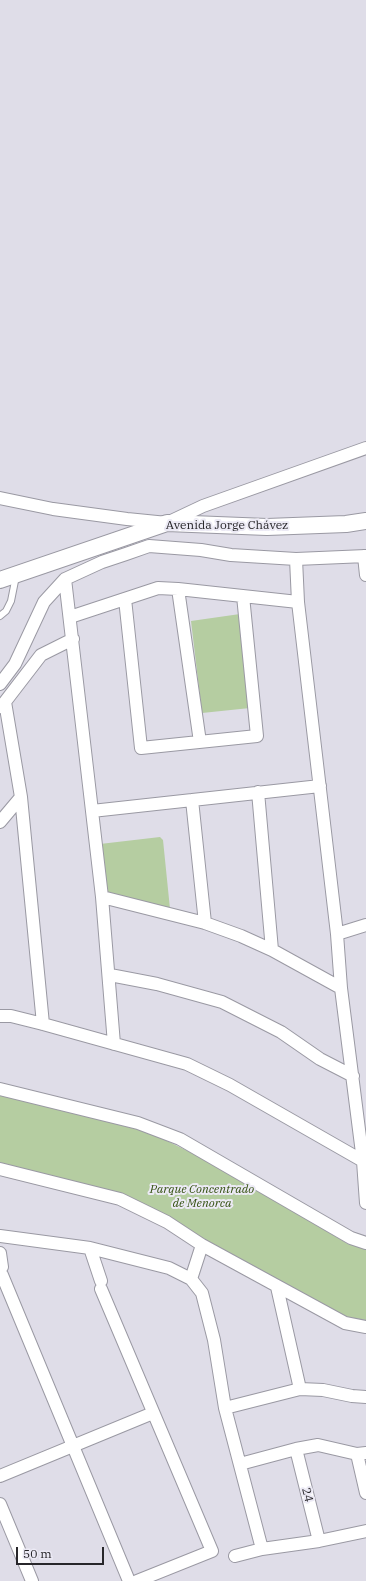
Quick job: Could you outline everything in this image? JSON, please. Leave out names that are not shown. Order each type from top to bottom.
[{"type":"main road","name":"Avenida Jorge Chávez","points":[[0,580],[167,523],[267,527],[346,524],[366,521]]},
{"type":"street","points":[[0,498],[53,509],[167,523],[203,506],[366,448]]},
{"type":"street","points":[[0,684],[15,664],[44,602],[65,579],[102,562],[149,546],[202,550],[231,555],[296,559],[365,556],[366,575]]},
{"type":"street","points":[[296,559],[298,602],[337,934],[341,988],[364,1161],[366,1203]]},
{"type":"street","points":[[65,579],[102,897],[110,975],[114,1044]]},
{"type":"street","points":[[70,617],[158,588],[298,602]]},
{"type":"street","points":[[178,589],[200,742]]},
{"type":"street","points":[[125,599],[141,748],[257,736],[243,596]]},
{"type":"street","points":[[43,1024],[21,797],[3,705],[41,655],[72,640]]},
{"type":"street","points":[[92,811],[320,786]]},
{"type":"street","points":[[258,792],[272,950]]},
{"type":"street","points":[[21,797],[1,821],[24,828]]},
{"type":"street","points":[[192,800],[205,923]]},
{"type":"street","points":[[102,897],[205,923],[241,936],[272,950],[341,988]]},
{"type":"street","points":[[337,934],[366,925]]},
{"type":"street","points":[[110,975],[157,984],[222,1002],[281,1032],[320,1059],[353,1076]]},
{"type":"street","points":[[0,1016],[11,1016],[43,1024],[187,1064],[230,1085],[364,1161]]},
{"type":"street","points":[[0,1089],[138,1123],[180,1139],[351,1238],[366,1243]]},
{"type":"street","points":[[0,1169],[120,1199],[167,1222],[202,1245],[345,1323],[366,1327]]},
{"type":"street","points":[[0,1236],[90,1248],[169,1268],[190,1279],[202,1293],[214,1340],[225,1408],[262,1549]]},
{"type":"street","points":[[190,1279],[202,1245]]},
{"type":"street","points":[[90,1248],[101,1285],[212,1552],[137,1581]]},
{"type":"street","points":[[0,1253],[1,1273],[129,1581]]},
{"type":"street","points":[[277,1287],[300,1389]]},
{"type":"street","points":[[225,1408],[300,1389],[324,1390],[352,1396],[366,1397]]},
{"type":"street","points":[[0,1476],[153,1413]]},
{"type":"street","points":[[240,1464],[296,1449],[318,1445],[361,1453],[366,1493]]},
{"type":"street","name":"24","points":[[296,1449],[318,1540]]},
{"type":"street","points":[[0,1504],[32,1581]]},
{"type":"street","points":[[236,1556],[262,1549],[318,1540],[366,1530]]},
{"type":"lane","points":[[0,616],[6,611],[11,601],[16,574]]},
{"type":"green space","points":[[240,614],[250,708],[202,713],[191,621]]},
{"type":"green space","points":[[160,837],[163,840],[170,909],[109,894],[103,888],[100,844]]},
{"type":"green space","name":"Parque Concentrado de Menorca","points":[[0,1094],[151,1133],[218,1166],[348,1244],[366,1249],[366,1320],[337,1315],[134,1200],[0,1164]]}]
